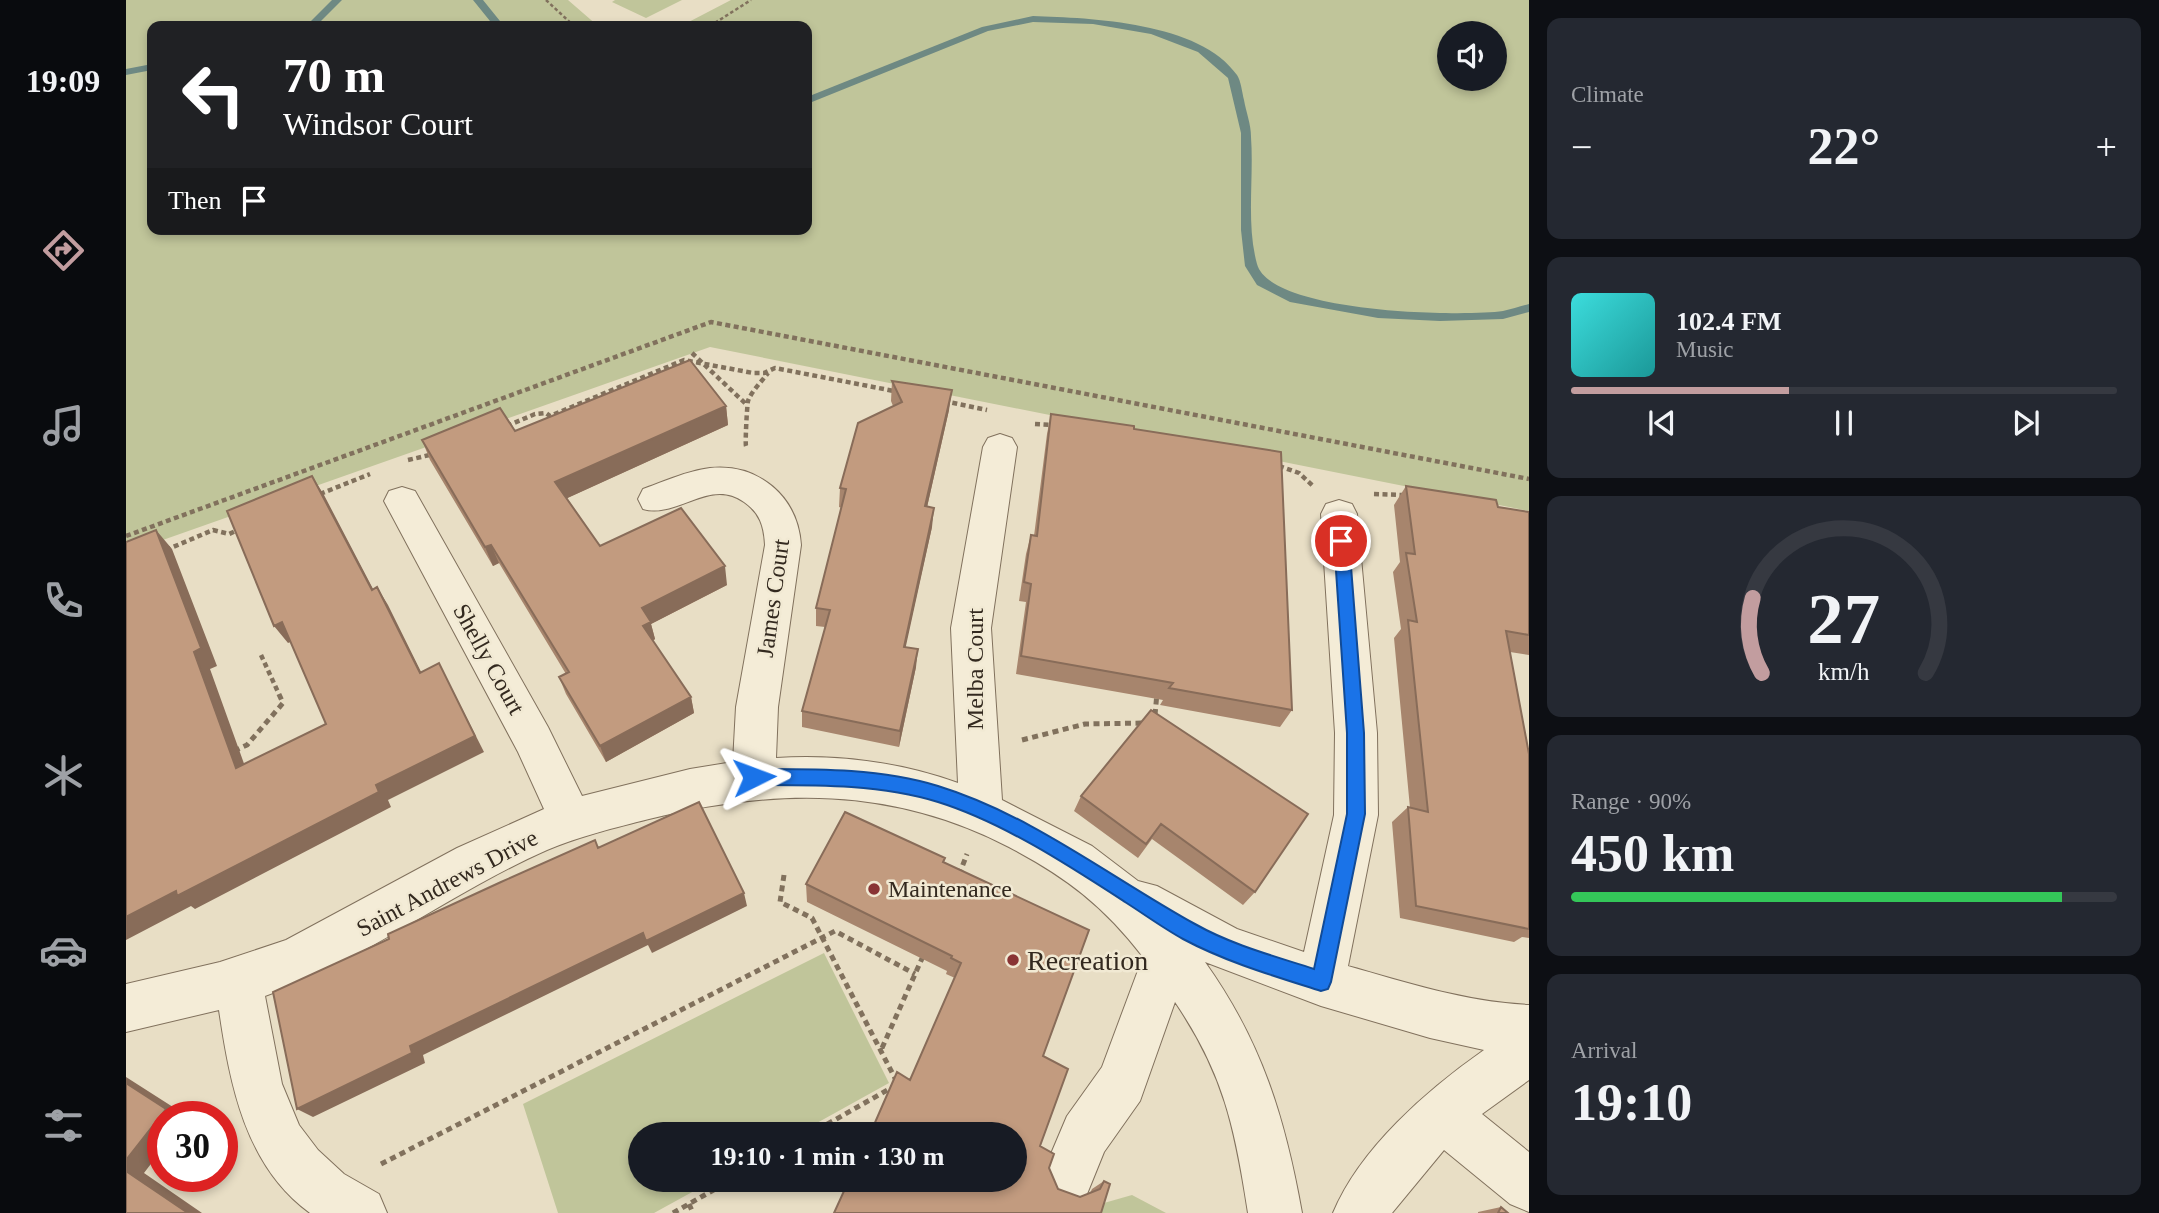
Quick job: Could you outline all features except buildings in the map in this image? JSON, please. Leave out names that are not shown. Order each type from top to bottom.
[{"type":"street","name":"Melba Court","points":[[980,809],[971,628],[1000,447]]},
{"type":"street","name":"James Court","points":[[656,499],[704,482],[733,483],[765,497],[775,508],[783,531],[757,706],[754,777]]},
{"type":"street","name":"Shelly Court","points":[[402,501],[533,740],[571,820]]},
{"type":"street","points":[[1321,982],[1356,814],[1356,733],[1339,514]]},
{"type":"street","name":"Saint Andrews Drive","points":[[126,1008],[238,980],[311,954],[502,848],[571,820],[670,792],[754,777],[815,776],[892,784],[936,794],[980,809],[1089,868],[1172,922],[1214,944],[1321,982],[1449,1019],[1496,1028],[1529,1030]]},
{"type":"street","name":"Saint Andrews Drive","points":[[1089,868],[1136,912],[1210,1012],[1238,1066],[1261,1135],[1275,1213]]},
{"type":"street","points":[[1068,1175],[1085,1134],[1122,1083],[1168,953]]},
{"type":"street","points":[[238,980],[256,1086],[262,1105],[287,1154],[308,1178],[343,1203]]},
{"type":"street","points":[[1360,1213],[1391,1169],[1441,1115],[1483,1079],[1529,1051]]},
{"type":"street","points":[[1441,1115],[1529,1185]]},
{"type":"path","points":[[546,0],[569,21]]},
{"type":"path","points":[[717,21],[751,0]]},
{"type":"path","points":[[126,536],[711,322],[1529,480]]},
{"type":"path","points":[[692,353],[747,405]]},
{"type":"path","points":[[498,430],[535,414],[546,413],[550,416],[684,360],[753,373],[775,368],[895,392]]},
{"type":"path","points":[[733,483],[747,446],[743,439],[748,422],[747,405],[753,392],[771,370]]},
{"type":"path","points":[[936,400],[989,410]]},
{"type":"path","points":[[1028,419],[1037,425],[1063,426]]},
{"type":"path","points":[[403,462],[441,453]]},
{"type":"path","points":[[1266,464],[1299,473],[1313,486],[1323,512],[1353,516],[1363,503],[1376,493],[1407,496]]},
{"type":"path","points":[[313,498],[373,473]]},
{"type":"path","points":[[163,551],[213,530],[229,534],[241,529]]},
{"type":"path","points":[[223,757],[247,745],[283,703],[261,655]]},
{"type":"path","points":[[976,742],[1036,738],[1085,724],[1149,723],[1154,720],[1156,711],[1157,685]]},
{"type":"path","points":[[954,887],[980,809]]},
{"type":"path","points":[[784,875],[780,902],[812,918],[898,1084],[831,1122]]},
{"type":"path","points":[[343,1203],[835,931],[915,974]]},
{"type":"path","points":[[882,1049],[926,950]]},
{"type":"path","points":[[673,1213],[710,1192]]},
{"type":"path","points":[[689,1204],[693,1213]]},
{"type":"green space","points":[[126,0],[568,0],[592,21],[147,21],[147,235],[812,235],[812,21],[691,21],[731,0],[1529,0],[1529,511],[710,347],[126,553]]},
{"type":"green space","points":[[682,0],[646,18],[612,2]]},
{"type":"green space","points":[[824,953],[889,1083],[819,1122],[628,1122],[628,1192],[692,1192],[654,1213],[558,1213],[523,1104]]},
{"type":"green space","points":[[1132,1195],[1166,1213],[1090,1213],[1104,1203]]},
{"type":"waterway","points":[[316,21],[337,0]]},
{"type":"waterway","points":[[478,0],[495,21]]},
{"type":"waterway","points":[[812,99],[985,29],[1033,19],[1093,21],[1153,31],[1202,50],[1233,77],[1246,133],[1247,230],[1251,266],[1261,282],[1294,299],[1378,314],[1440,317],[1503,315],[1529,308]]},
{"type":"waterway","points":[[126,72],[147,68]]},
{"type":"place","name":"Maintenance","points":[[874,889]]},
{"type":"place","name":"Recreation","points":[[1013,960]]},
{"type":"route","points":[[754,777],[829,777],[892,784],[936,794],[981,809],[1089,868],[1189,932],[1247,957],[1321,982],[1356,814],[1356,733],[1341,541]]}]
